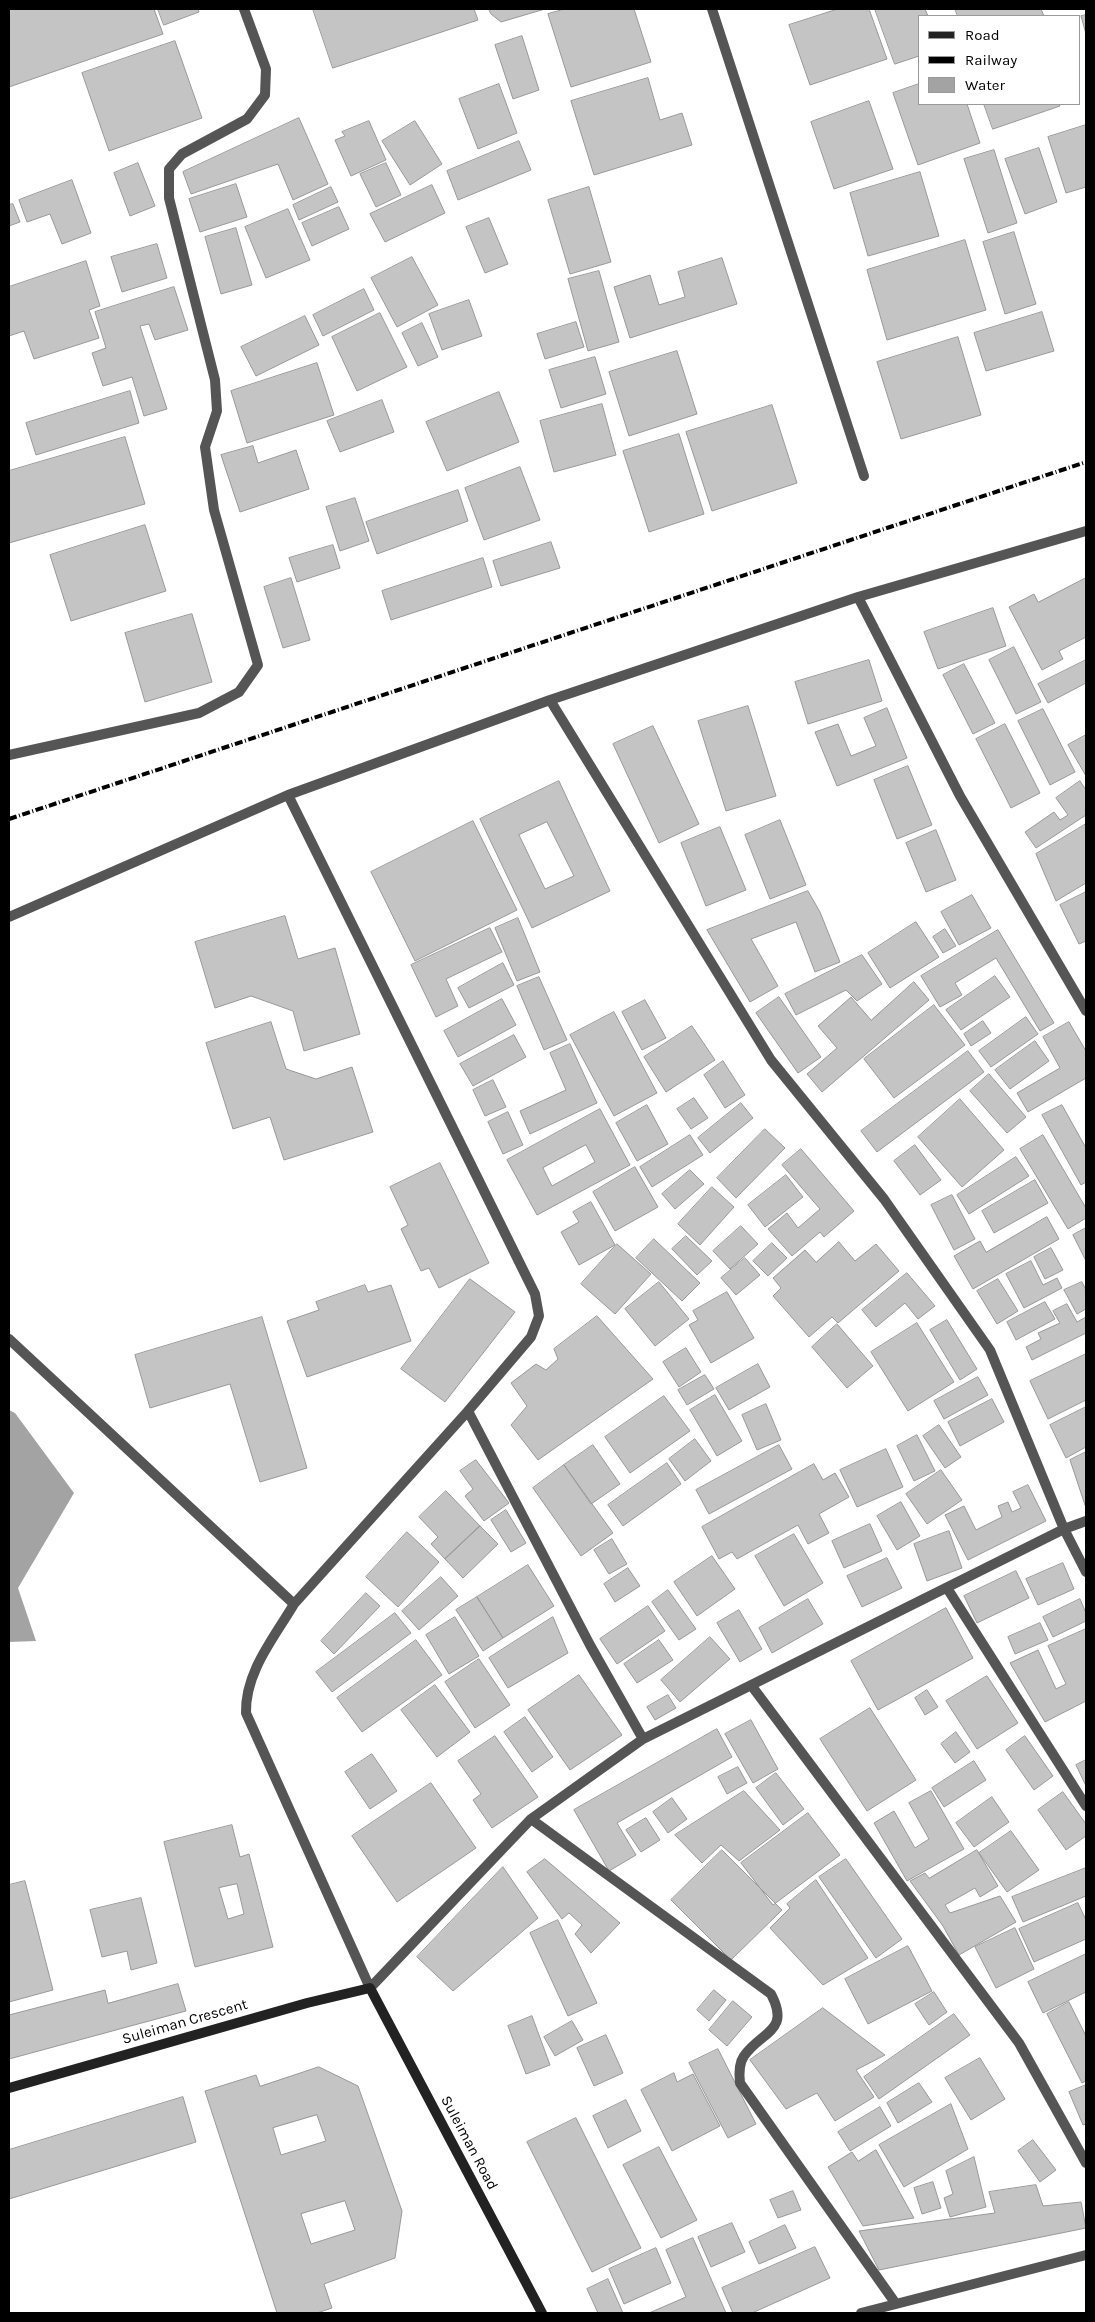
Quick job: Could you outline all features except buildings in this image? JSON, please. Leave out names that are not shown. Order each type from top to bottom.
[{"type":"street","points":[[9,755],[199,713],[239,692],[258,665],[214,510],[204,447],[217,411],[215,380],[169,198],[168,169],[182,154],[246,119],[265,95],[266,69],[244,9]]},
{"type":"street","points":[[712,9],[864,476]]},
{"type":"street","points":[[9,917],[288,795],[550,700],[858,597],[1086,531]]},
{"type":"street","points":[[858,597],[960,796],[1086,1011]]},
{"type":"street","points":[[550,700],[771,1060],[884,1200],[990,1350],[1064,1529],[1086,1572]]},
{"type":"street","points":[[288,795],[535,1294],[539,1316],[531,1337],[468,1411],[294,1604],[252,1674],[246,1696],[246,1713],[370,1988],[531,1819],[642,1739],[1064,1529],[1086,1521]]},
{"type":"street","points":[[9,1339],[294,1604]]},
{"type":"street","points":[[468,1411],[590,1645],[642,1739]]},
{"type":"street","points":[[947,1588],[1086,1806]]},
{"type":"street","points":[[751,1686],[1020,2043],[1086,2163]]},
{"type":"street","points":[[531,1819],[771,1994],[778,2008],[775,2026],[743,2057],[739,2070],[740,2082],[896,2304]]},
{"type":"street","name":"Suleiman Crescent","points":[[9,2088],[307,2003],[370,1988]]},
{"type":"street","name":"Suleiman Road","points":[[370,1988],[542,2313]]},
{"type":"street","points":[[863,2313],[1086,2255]]},
{"type":"water","points":[[9,1410],[15,1413],[74,1493],[18,1588],[36,1641],[9,1642]]},
{"type":"railway","points":[[9,819],[1086,462]]}]
